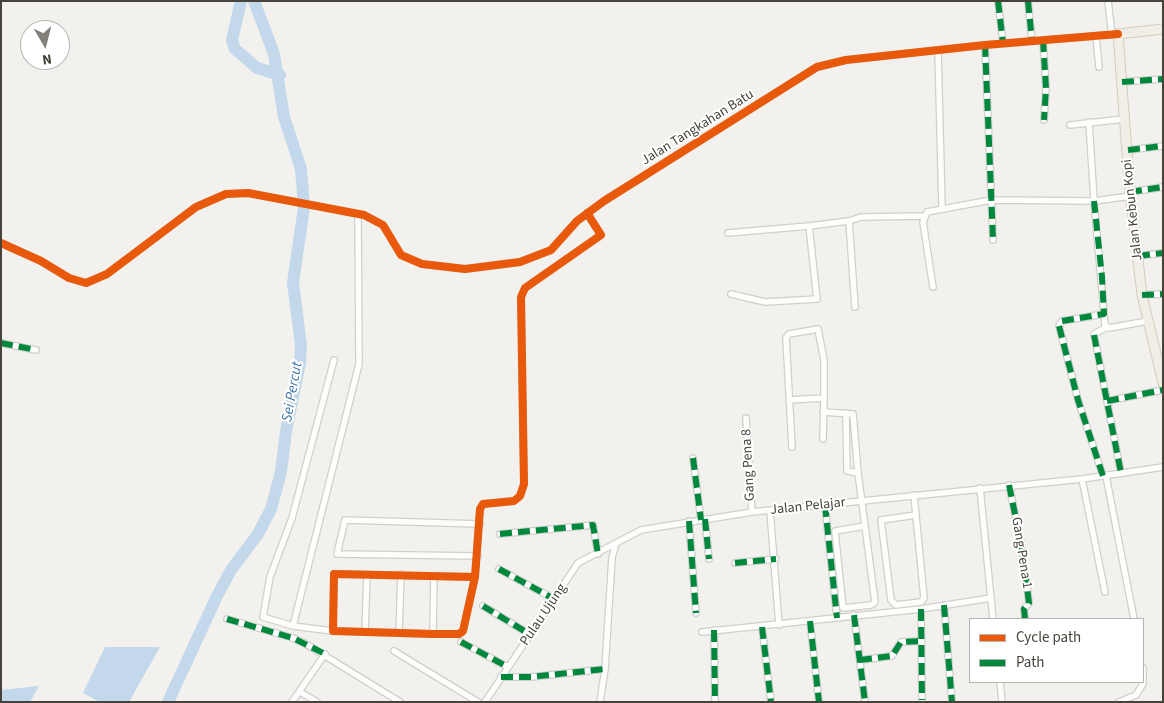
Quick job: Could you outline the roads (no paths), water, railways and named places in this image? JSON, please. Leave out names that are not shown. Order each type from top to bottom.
[{"type":"main road","points":[[1115,34],[1163,28]]},
{"type":"main road","name":"Jalan Kebun Kopi","points":[[1115,34],[1122,82],[1130,194],[1142,295],[1163,383]]},
{"type":"street","points":[[998,1],[1003,43]]},
{"type":"street","points":[[1028,1],[1032,41]]},
{"type":"street","points":[[1108,1],[1115,34]]},
{"type":"street","name":"Jalan Tangkahan Batu","points":[[1,243],[41,261],[69,278],[86,283],[107,274],[196,207],[214,197],[238,192],[358,214],[383,225],[401,256],[408,260],[433,266],[465,269],[520,262],[539,257],[551,250],[577,221],[588,213],[817,67],[846,60],[1003,43],[1115,34]]},
{"type":"street","points":[[1096,36],[1099,67]]},
{"type":"street","points":[[1043,40],[1046,88],[1044,120]]},
{"type":"street","points":[[985,45],[993,240]]},
{"type":"street","points":[[938,50],[942,208]]},
{"type":"street","points":[[1122,82],[1163,79]]},
{"type":"street","points":[[1070,125],[1124,119]]},
{"type":"street","points":[[1089,122],[1094,201],[1104,314],[1107,327]]},
{"type":"street","points":[[1128,150],[1163,146]]},
{"type":"street","points":[[933,287],[923,222],[927,212],[991,200],[1094,201],[1163,187]]},
{"type":"street","points":[[334,360],[292,518],[270,577],[263,617],[293,626],[333,631],[459,634],[463,631],[475,577],[480,509],[483,504],[514,501],[520,496],[524,484],[521,297],[525,288],[601,235],[588,213]]},
{"type":"street","points":[[293,626],[359,364],[358,214]]},
{"type":"street","points":[[728,233],[810,226],[848,221],[860,217],[924,216]]},
{"type":"street","points":[[848,221],[855,307]]},
{"type":"street","points":[[731,294],[765,302],[817,299],[810,226]]},
{"type":"street","points":[[1138,256],[1163,253]]},
{"type":"street","points":[[1142,295],[1163,294]]},
{"type":"street","points":[[1104,314],[1062,322],[1059,326],[1078,400],[1104,476],[1134,618]]},
{"type":"street","points":[[1121,473],[1094,334],[1107,327],[1148,321]]},
{"type":"street","points":[[792,447],[786,338],[794,332],[818,329],[824,360],[823,439]]},
{"type":"street","points":[[1,344],[36,350]]},
{"type":"street","points":[[1108,401],[1163,390]]},
{"type":"street","points":[[789,400],[824,398]]},
{"type":"street","points":[[823,412],[854,414],[858,473],[862,501],[875,602],[872,605],[843,608],[835,531],[865,526]]},
{"type":"street","points":[[846,413],[847,471],[858,473]]},
{"type":"street","name":"Gang Pena 8","points":[[746,418],[752,512]]},
{"type":"street","points":[[693,458],[709,559]]},
{"type":"street","name":"Jalan Pelajar","points":[[616,543],[641,530],[752,512],[1082,479],[1163,467]]},
{"type":"street","points":[[1082,479],[1105,592]]},
{"type":"street","name":"Gang Pena 1","points":[[1009,485],[1022,548],[1029,603],[1024,609],[1025,618]]},
{"type":"street","points":[[980,488],[993,618]]},
{"type":"street","points":[[914,495],[916,515],[924,598],[921,602],[896,605],[891,600],[882,520],[884,518],[916,515]]},
{"type":"street","points":[[825,505],[837,618]]},
{"type":"street","points":[[770,511],[776,559],[779,625]]},
{"type":"street","points":[[478,556],[337,554],[345,520],[480,524]]},
{"type":"street","points":[[689,521],[696,613]]},
{"type":"street","points":[[500,534],[593,524],[598,554]]},
{"type":"street","points":[[600,702],[605,668],[612,558],[616,543]]},
{"type":"street","name":"Pulau Ujung","points":[[486,702],[578,563],[616,543]]},
{"type":"street","points":[[734,563],[776,559]]},
{"type":"street","points":[[499,569],[554,599]]},
{"type":"street","points":[[333,631],[334,574],[475,577]]},
{"type":"street","points":[[399,632],[401,574]]},
{"type":"street","points":[[365,632],[367,575]]},
{"type":"street","points":[[433,634],[434,576]]},
{"type":"street","points":[[702,632],[921,609],[991,598]]},
{"type":"street","points":[[483,606],[531,635]]},
{"type":"street","points":[[944,606],[952,702]]},
{"type":"street","points":[[921,609],[922,700]]},
{"type":"street","points":[[854,615],[865,702]]},
{"type":"street","points":[[227,619],[293,638],[325,654],[400,702]]},
{"type":"street","points":[[810,621],[819,702]]},
{"type":"street","points":[[762,627],[771,702]]},
{"type":"street","points":[[714,630],[715,702]]},
{"type":"street","points":[[860,660],[892,656],[901,642],[921,641]]},
{"type":"street","points":[[462,642],[508,667]]},
{"type":"street","points":[[394,651],[478,702]]},
{"type":"street","points":[[292,702],[325,654]]},
{"type":"street","points":[[501,677],[531,677],[605,668]]},
{"type":"street","points":[[1000,683],[1002,702]]},
{"type":"street","points":[[1119,702],[1136,694],[1143,683]]},
{"type":"street","points":[[300,692],[317,702]]},
{"type":"water","points":[[105,647],[160,647],[129,702],[100,702],[83,693]]},
{"type":"water","points":[[39,686],[30,702],[1,702],[1,690]]},
{"type":"waterway","points":[[241,1],[232,40],[235,49],[257,68],[280,75]]},
{"type":"waterway","name":"Sei Percut","points":[[168,702],[217,596],[231,570],[258,534],[271,509],[281,472],[286,431],[300,363],[301,345],[293,283],[304,207],[301,169],[284,117],[274,54],[254,1]]}]
